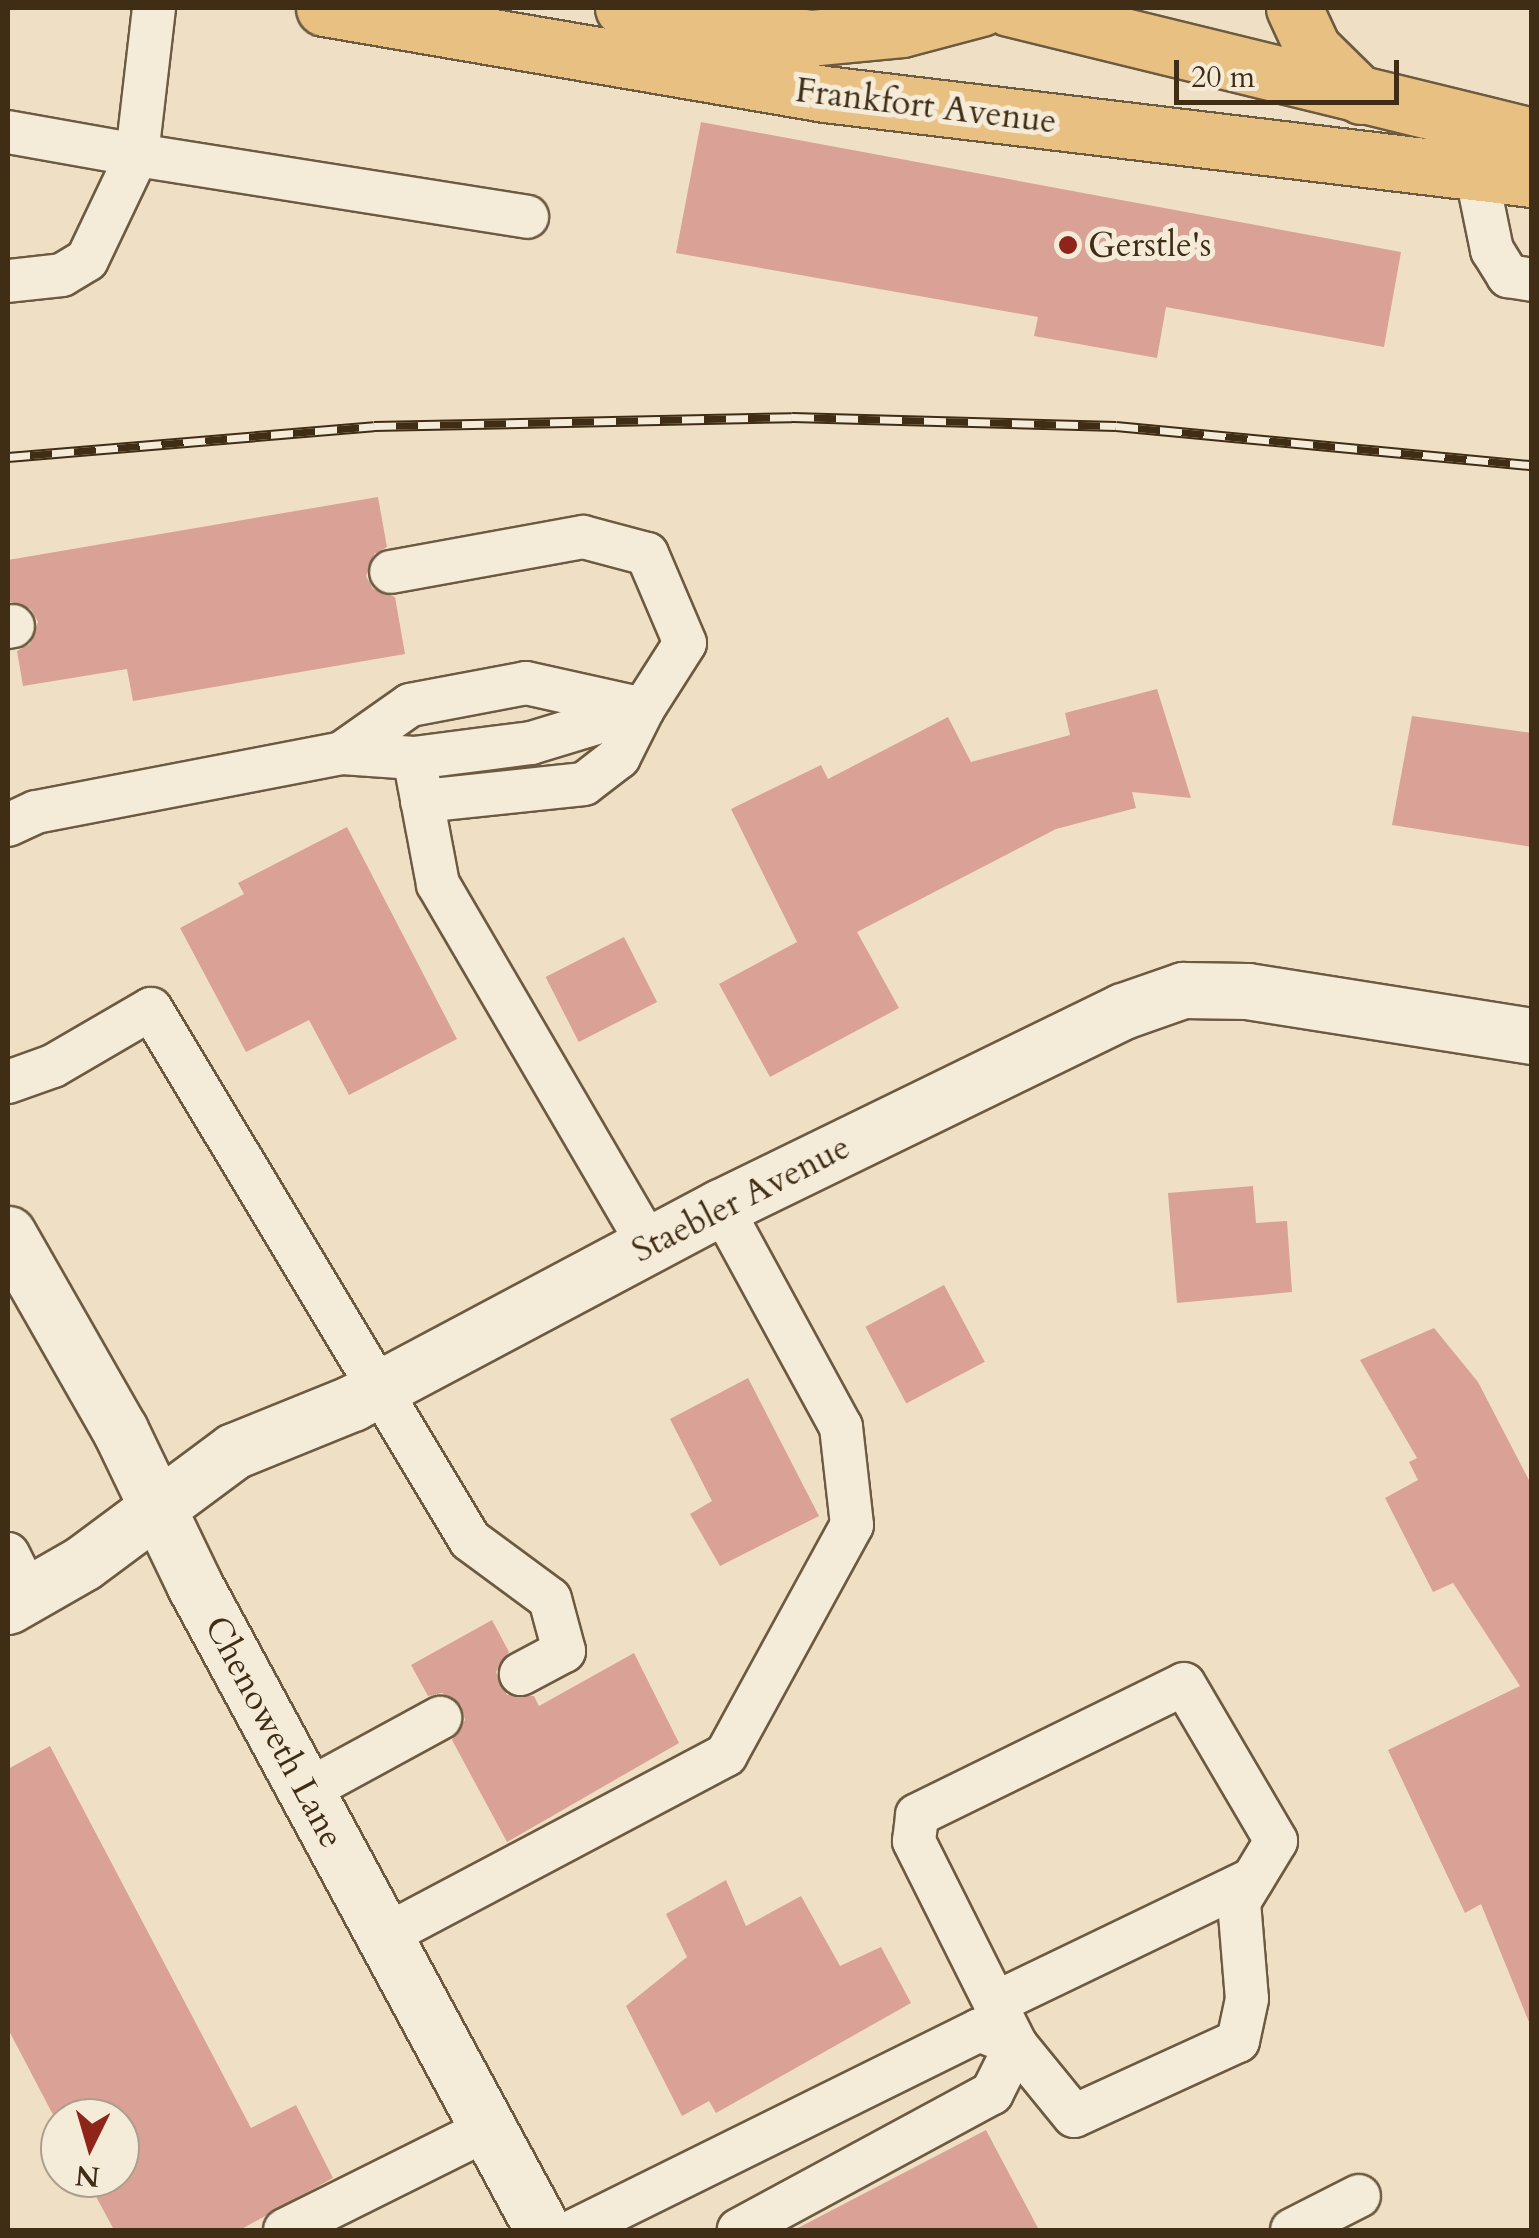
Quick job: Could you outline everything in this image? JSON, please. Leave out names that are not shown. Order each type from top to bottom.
[{"type":"main road","name":"Frankfort Avenue","points":[[324,8],[826,94],[1477,177],[1532,180]]},
{"type":"main road","points":[[622,8],[810,38],[902,29],[981,8]]},
{"type":"main road","points":[[1009,8],[1363,98],[1532,136]]},
{"type":"main road","points":[[1294,8],[1313,49],[1363,98]]},
{"type":"street","name":"Staebler Avenue","points":[[14,1585],[157,1505],[234,1451],[384,1386],[721,1207],[1123,1012],[1184,990],[1357,1003],[1522,1045]]},
{"type":"street","name":"Chenoweth Lane","points":[[8,1234],[157,1505],[543,2230]]},
{"type":"lane","points":[[8,281],[62,275],[87,260],[137,155],[154,8]]},
{"type":"lane","points":[[8,132],[528,217]]},
{"type":"lane","points":[[1477,177],[1492,250],[1508,276],[1532,280]]},
{"type":"lane","points":[[391,572],[583,537],[647,554],[685,642],[643,709],[620,757],[584,784],[422,801]]},
{"type":"lane","points":[[342,753],[410,705],[526,682],[643,709]]},
{"type":"lane","points":[[8,825],[342,753],[414,758],[531,743],[643,709]]},
{"type":"lane","points":[[414,758],[438,884],[649,1246]]},
{"type":"lane","points":[[8,1082],[54,1066],[151,1009],[384,1386],[470,1540],[550,1598],[564,1651],[522,1674]]},
{"type":"lane","points":[[384,1936],[726,1756],[852,1525],[841,1428],[721,1207]]},
{"type":"lane","points":[[1184,1684],[1276,1841],[1253,1879],[1239,1902],[1247,1999],[1238,2040],[1074,2116],[1016,2045],[914,1841],[917,1815],[1184,1684]]},
{"type":"lane","points":[[306,1791],[440,1718]]},
{"type":"lane","points":[[995,2003],[1253,1879]]},
{"type":"lane","points":[[575,2230],[979,2030],[1016,2045]]},
{"type":"lane","points":[[739,2230],[992,2093],[1016,2045]]},
{"type":"lane","points":[[285,2230],[488,2129]]},
{"type":"lane","points":[[1292,2230],[1359,2196]]},
{"type":"building","points":[[701,122],[1401,252],[1384,347],[1166,307],[1157,358],[1034,336],[1038,317],[676,253]]},
{"type":"building","points":[[378,497],[387,547],[374,554],[366,576],[373,589],[395,597],[405,654],[133,701],[127,669],[23,686],[17,651],[30,644],[38,622],[31,609],[9,601],[8,560]]},
{"type":"building","points":[[1157,689],[1191,798],[1132,792],[1136,808],[1056,829],[857,932],[899,1008],[770,1077],[719,984],[797,942],[731,809],[821,765],[828,779],[948,717],[971,762],[1070,735],[1065,713]]},
{"type":"building","points":[[1412,716],[1532,733],[1532,847],[1392,825]]},
{"type":"building","points":[[347,827],[457,1039],[349,1095],[309,1020],[246,1052],[180,928],[244,894],[238,883]]},
{"type":"building","points":[[624,937],[657,1002],[579,1042],[546,977]]},
{"type":"building","points":[[1253,1186],[1256,1223],[1287,1221],[1292,1292],[1177,1303],[1168,1193]]},
{"type":"building","points":[[944,1285],[985,1362],[906,1404],[865,1327]]},
{"type":"building","points":[[1434,1328],[1478,1382],[1532,1486],[1529,2022],[1481,1904],[1465,1913],[1388,1750],[1520,1686],[1453,1583],[1433,1592],[1385,1498],[1418,1480],[1409,1462],[1417,1458],[1360,1360]]},
{"type":"building","points":[[748,1378],[819,1516],[720,1566],[690,1514],[712,1501],[670,1419]]},
{"type":"building","points":[[492,1620],[509,1652],[496,1672],[507,1695],[534,1696],[539,1706],[634,1653],[679,1743],[507,1842],[452,1740],[465,1720],[461,1705],[442,1693],[428,1696],[411,1665]]},
{"type":"building","points":[[50,1746],[251,2128],[296,2105],[333,2178],[240,2230],[114,2230],[97,2198],[140,2198],[140,2098],[44,2098],[8,2029],[8,1769]]},
{"type":"building","points":[[726,1880],[746,1926],[801,1896],[840,1966],[881,1947],[911,2003],[716,2113],[709,2101],[682,2116],[626,2006],[687,1957],[666,1914]]},
{"type":"building","points":[[986,2130],[1039,2230],[794,2230]]},
{"type":"railway","points":[[8,457],[374,426],[792,417],[1116,426],[1532,465]]},
{"type":"place","name":"Gerstle's","points":[[1068,245]]}]
